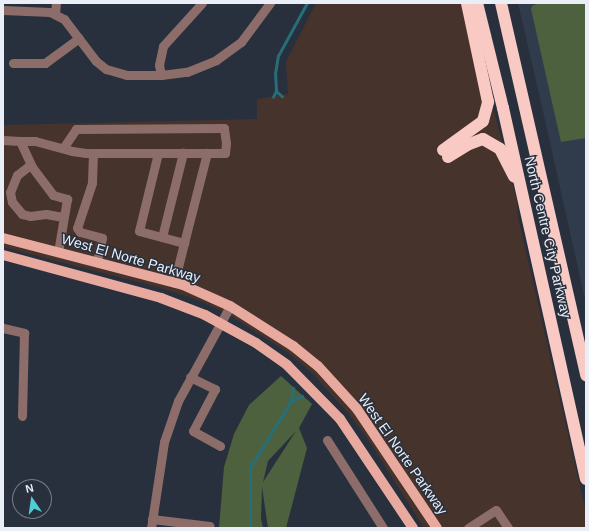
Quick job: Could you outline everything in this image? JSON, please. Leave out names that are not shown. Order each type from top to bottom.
[{"type":"highway","points":[[466,3],[488,102],[483,121],[445,154],[476,141],[483,140],[492,143],[500,149],[523,196]]},
{"type":"highway","name":"North Centre City Parkway","points":[[477,3],[523,196],[586,479]]},
{"type":"highway","name":"North Centre City Parkway","points":[[501,3],[586,375]]},
{"type":"main road","name":"West El Norte Parkway","points":[[3,238],[174,283],[230,306],[293,346],[338,388],[369,426],[437,528]]},
{"type":"main road","points":[[3,255],[161,298],[220,322],[256,343],[287,365],[323,400],[361,448],[414,528]]},
{"type":"street","points":[[55,14],[56,3]]},
{"type":"street","points":[[161,75],[159,65],[163,46],[202,3]]},
{"type":"street","points":[[3,10],[55,14],[64,19],[96,61],[116,73],[161,75],[187,72],[216,60],[241,42],[270,3]]},
{"type":"street","points":[[13,63],[45,62],[79,38]]},
{"type":"street","points":[[3,140],[35,141],[63,148],[93,153],[225,153],[224,128],[76,129],[63,148]]},
{"type":"street","points":[[20,141],[30,165],[53,195],[67,199],[58,252]]},
{"type":"street","points":[[93,153],[92,183],[77,228],[80,232],[102,238],[97,262]]},
{"type":"street","points":[[158,153],[139,231],[184,243]]},
{"type":"street","points":[[162,237],[183,153]]},
{"type":"street","points":[[174,283],[207,153]]},
{"type":"street","points":[[30,165],[17,175],[10,192],[12,202],[22,214],[30,216],[46,214],[63,217]]},
{"type":"street","points":[[210,526],[152,524],[165,438],[178,401],[230,306]]},
{"type":"street","points":[[3,328],[24,332],[22,416]]},
{"type":"street","points":[[190,377],[215,389],[193,431],[220,446]]},
{"type":"street","points":[[327,440],[383,528]]},
{"type":"street","points":[[468,528],[496,510],[508,528]]},
{"type":"shaded area","points":[[316,3],[462,3],[484,89],[495,114],[517,201],[518,217],[586,512],[586,528],[424,528],[369,441],[349,414],[312,373],[287,352],[226,313],[198,300],[157,287],[3,247],[3,125],[257,119],[257,99],[288,94],[286,62]]},
{"type":"shaded area","points":[[518,3],[586,3],[586,304],[540,98]]},
{"type":"green space","points":[[538,3],[586,3],[586,138],[561,142],[531,9],[532,6]]},
{"type":"green space","points":[[281,376],[312,404],[299,428],[307,448],[286,528],[268,528],[262,487],[261,519],[263,528],[219,528],[224,467],[234,434],[249,405]],"holes":[[[296,431],[263,482],[268,461]]]},
{"type":"waterway","points":[[273,97],[276,91],[275,74],[278,56],[307,3]]},
{"type":"waterway","points":[[276,91],[282,96]]},
{"type":"waterway","points":[[250,528],[250,468],[291,401],[293,388]]},
{"type":"waterway","points":[[291,401],[302,396]]}]
